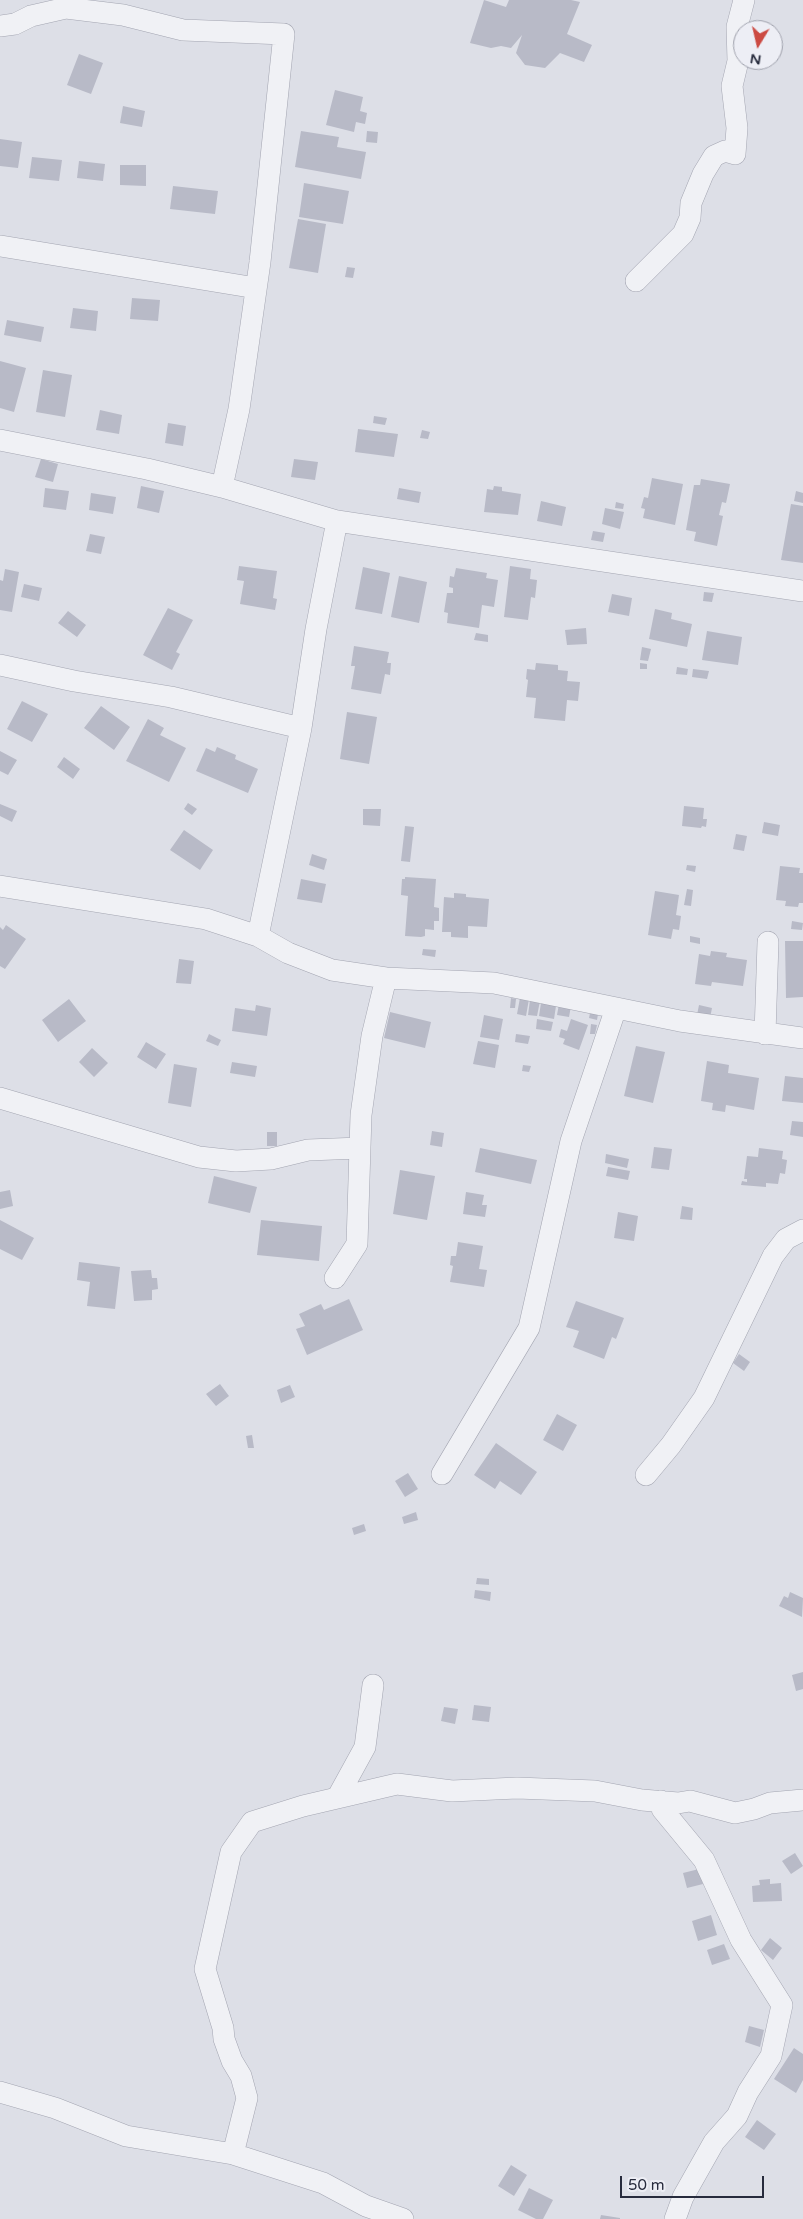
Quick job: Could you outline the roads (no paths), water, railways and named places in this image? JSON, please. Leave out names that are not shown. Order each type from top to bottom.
[{"type":"street","points":[[636,281],[683,234],[690,218],[691,203],[703,174],[714,156],[724,151],[735,154],[737,128],[732,86],[738,61],[737,27],[744,0]]},
{"type":"street","points":[[0,26],[15,24],[31,16],[66,8],[123,15],[183,30],[284,34],[256,288],[239,409],[222,487]]},
{"type":"street","points":[[1,246],[256,288]]},
{"type":"street","points":[[0,440],[147,469],[222,487],[253,498],[337,521],[803,591]]},
{"type":"street","points":[[258,936],[301,728],[316,629],[337,521]]},
{"type":"street","points":[[0,665],[74,681],[171,697],[301,728]]},
{"type":"street","points":[[0,886],[206,919],[258,936],[288,953],[332,970],[386,978],[494,984],[680,1021],[803,1038]]},
{"type":"street","points":[[765,1034],[768,942]]},
{"type":"street","points":[[335,1278],[357,1244],[361,1115],[372,1036],[386,978]]},
{"type":"street","points":[[442,1474],[529,1328],[570,1140],[616,1008]]},
{"type":"street","points":[[0,1098],[199,1156],[236,1161],[263,1160],[308,1150],[360,1148]]},
{"type":"street","points":[[646,1475],[671,1445],[704,1398],[773,1256],[786,1239],[803,1230]]},
{"type":"street","points":[[337,1798],[365,1747],[373,1685]]},
{"type":"street","points":[[233,2154],[247,2098],[241,2076],[232,2061],[224,2039],[223,2028],[205,1969],[231,1852],[252,1822],[303,1806],[397,1784],[452,1791],[517,1788],[595,1791],[678,1803],[690,1800],[735,1813],[770,1803],[803,1800]]},
{"type":"street","points":[[661,1801],[662,1809],[704,1860],[741,1940],[782,2005],[771,2056],[748,2092],[737,2116],[714,2142],[683,2197],[674,2219]]},
{"type":"street","points":[[0,2092],[55,2108],[126,2136],[233,2154],[323,2183],[367,2213],[403,2219]]}]
